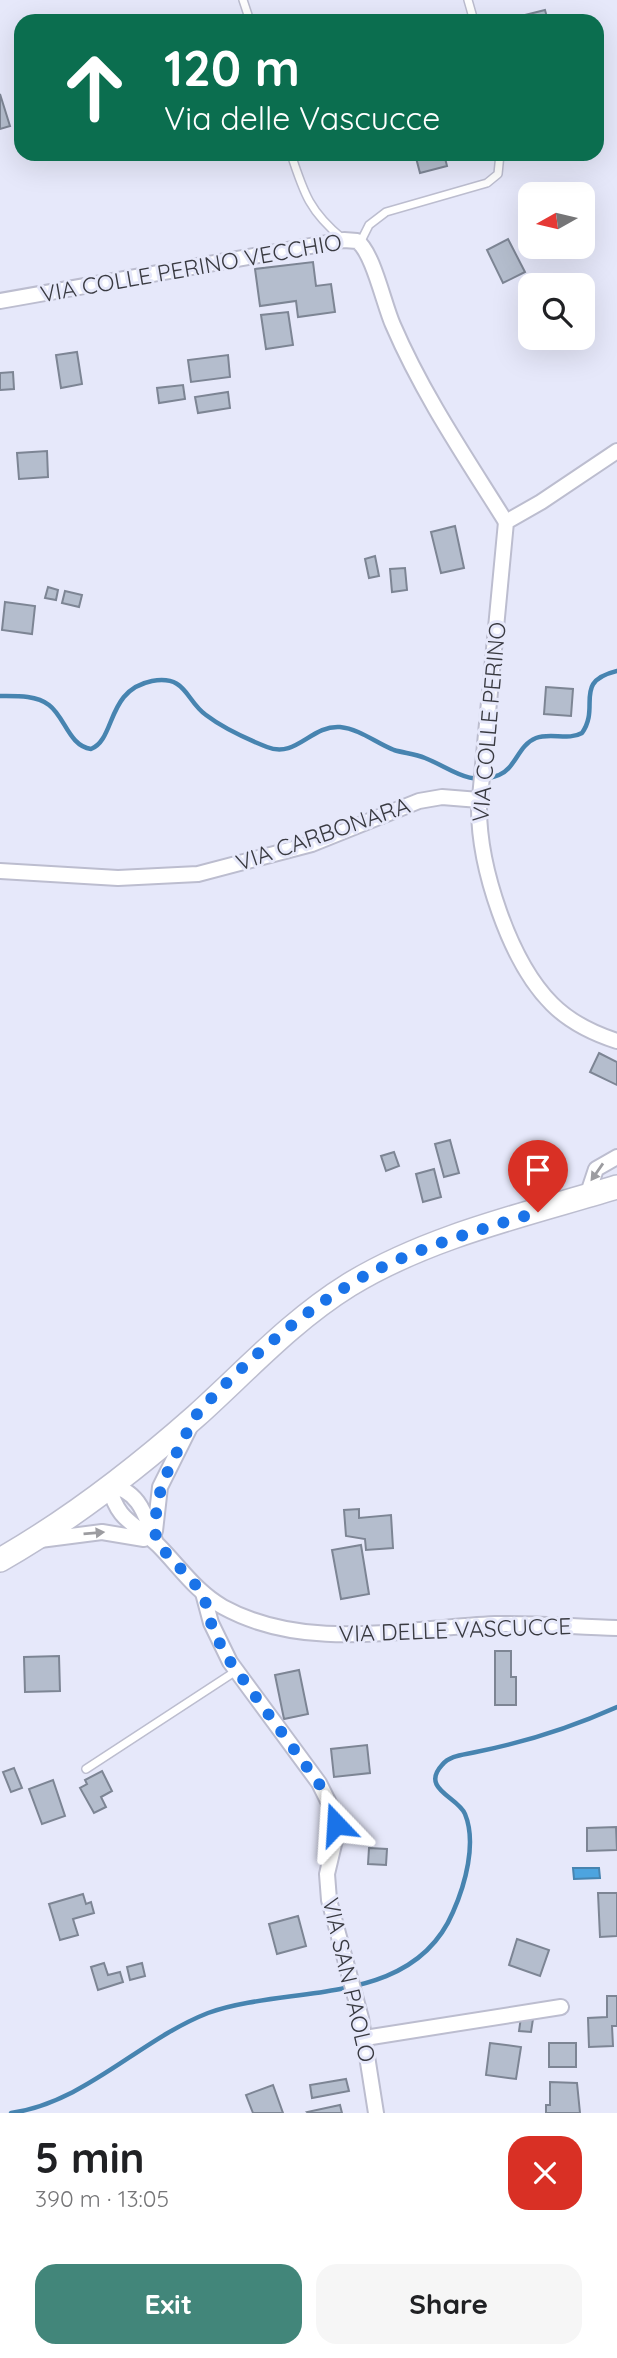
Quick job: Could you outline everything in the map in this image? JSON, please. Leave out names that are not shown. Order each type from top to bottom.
[{"type":"main road","points":[[0,1560],[32,1541],[109,1486],[196,1416],[276,1339],[362,1277],[438,1244],[617,1187]]},
{"type":"street","name":"VIA COLLE PERINO VECCHIO","points":[[0,301],[344,240],[360,243],[417,374],[506,522]]},
{"type":"street","points":[[506,522],[617,451]]},
{"type":"street","name":"VIA COLLE PERINO","points":[[506,522],[479,797],[480,837],[491,878],[523,962],[541,991],[562,1013],[588,1030],[617,1041]]},
{"type":"street","name":"VIA CARBONARA","points":[[0,871],[103,878],[198,874],[312,844],[426,799],[479,797]]},
{"type":"street","points":[[587,1196],[596,1170],[617,1157]]},
{"type":"street","points":[[32,1541],[111,1532],[156,1542],[155,1514],[160,1487],[196,1416]]},
{"type":"street","name":"VIA DELLE VASCUCCE","points":[[109,1486],[120,1514],[156,1542],[203,1593],[231,1611],[254,1619],[339,1635],[376,1635],[493,1624],[617,1628]]},
{"type":"street","name":"VIA DELLE VASCUCCE","points":[[109,1486],[122,1488],[134,1497],[156,1542]]},
{"type":"street","name":"VIA SAN PAOLO","points":[[203,1593],[216,1635],[236,1671],[319,1783],[333,1811],[336,1836],[328,1868],[327,1887],[365,2038],[376,2113]]},
{"type":"street","points":[[365,2038],[561,2007]]},
{"type":"lane","points":[[293,161],[308,202],[318,218],[344,240]]},
{"type":"lane","points":[[360,243],[369,225],[386,212],[487,183],[498,174],[499,161]]},
{"type":"lane","points":[[86,1769],[236,1671]]},
{"type":"water","points":[[573,1868],[599,1868],[600,1878],[574,1879]]},
{"type":"building","points":[[545,10],[546,14],[529,14]]},
{"type":"building","points":[[0,94],[10,126],[0,129]]},
{"type":"building","points":[[417,161],[446,161],[447,166],[420,173]]},
{"type":"building","points":[[508,239],[525,272],[518,273],[503,283],[487,250]]},
{"type":"building","points":[[313,262],[316,286],[331,284],[335,312],[298,317],[296,301],[260,306],[255,269]]},
{"type":"building","points":[[288,312],[293,345],[266,349],[261,315]]},
{"type":"building","points":[[77,352],[82,384],[61,388],[56,355]]},
{"type":"building","points":[[228,355],[230,377],[191,382],[188,360]]},
{"type":"building","points":[[13,372],[14,389],[0,390],[0,373]]},
{"type":"building","points":[[183,385],[185,399],[159,403],[157,388]]},
{"type":"building","points":[[228,392],[230,408],[198,413],[195,397]]},
{"type":"building","points":[[47,451],[48,477],[19,479],[17,453]]},
{"type":"building","points":[[455,526],[464,568],[441,573],[431,532]]},
{"type":"building","points":[[375,556],[379,576],[369,578],[365,559]]},
{"type":"building","points":[[405,568],[407,590],[392,592],[390,569]]},
{"type":"building","points":[[48,587],[58,590],[56,600],[45,598]]},
{"type":"building","points":[[65,591],[82,595],[79,607],[62,603]]},
{"type":"building","points":[[5,602],[35,606],[32,634],[2,630]]},
{"type":"building","points":[[546,687],[573,689],[571,716],[544,714]]},
{"type":"building","points":[[599,1053],[617,1062],[617,1085],[590,1072]]},
{"type":"building","points":[[450,1140],[459,1173],[444,1177],[435,1144]]},
{"type":"building","points":[[394,1152],[399,1166],[386,1171],[381,1156]]},
{"type":"building","points":[[434,1169],[441,1197],[423,1202],[416,1174]]},
{"type":"building","points":[[359,1509],[359,1518],[391,1515],[393,1548],[366,1550],[365,1539],[346,1536],[344,1510]]},
{"type":"building","points":[[361,1545],[369,1594],[341,1599],[332,1550]]},
{"type":"building","points":[[495,1651],[511,1651],[511,1677],[516,1677],[516,1705],[495,1705]]},
{"type":"building","points":[[59,1656],[60,1691],[25,1692],[24,1657]]},
{"type":"building","points":[[299,1670],[308,1714],[284,1719],[275,1675]]},
{"type":"building","points":[[367,1745],[370,1773],[334,1777],[331,1749]]},
{"type":"building","points":[[14,1768],[22,1788],[11,1792],[3,1772]]},
{"type":"building","points":[[102,1771],[112,1791],[101,1797],[106,1807],[94,1813],[80,1788],[87,1784],[85,1780]]},
{"type":"building","points":[[53,1780],[65,1816],[42,1824],[29,1789]]},
{"type":"building","points":[[616,1827],[617,1850],[587,1851],[587,1828]]},
{"type":"building","points":[[369,1848],[387,1849],[386,1865],[368,1864]]},
{"type":"building","points":[[598,1893],[617,1893],[617,1936],[600,1937]]},
{"type":"building","points":[[83,1894],[86,1904],[91,1902],[94,1913],[73,1919],[78,1935],[60,1940],[49,1904]]},
{"type":"building","points":[[298,1916],[306,1946],[277,1954],[269,1924]]},
{"type":"building","points":[[517,1939],[549,1950],[540,1976],[509,1965]]},
{"type":"building","points":[[104,1963],[108,1975],[120,1972],[123,1982],[98,1990],[91,1967]]},
{"type":"building","points":[[142,1963],[145,1976],[130,1980],[127,1967]]},
{"type":"building","points":[[607,1996],[617,1996],[617,2026],[612,2026],[613,2046],[589,2047],[588,2018],[607,2017]]},
{"type":"building","points":[[521,2017],[533,2019],[531,2032],[519,2031]]},
{"type":"building","points":[[490,2043],[521,2047],[516,2079],[486,2075]]},
{"type":"building","points":[[549,2043],[576,2043],[576,2067],[549,2067]]},
{"type":"building","points":[[346,2079],[349,2091],[312,2098],[310,2085]]},
{"type":"building","points":[[550,2082],[577,2083],[580,2113],[546,2113],[546,2105],[550,2105]]},
{"type":"building","points":[[273,2085],[283,2113],[253,2113],[246,2095]]},
{"type":"building","points":[[340,2105],[342,2113],[307,2112]]},
{"type":"waterway","points":[[0,696],[26,697],[44,702],[54,710],[77,743],[91,749],[99,744],[105,735],[119,704],[127,694],[137,686],[164,680],[179,685],[199,709],[213,720],[267,747],[287,749],[320,731],[347,728],[394,750],[421,757],[461,775],[478,779],[505,772],[525,746],[536,738],[582,733],[587,723],[591,688],[603,676],[617,671]]},
{"type":"waterway","points":[[11,2113],[64,2097],[159,2038],[208,2013],[240,2004],[345,1988],[379,1979],[409,1965],[434,1943],[453,1912],[468,1864],[470,1838],[465,1814],[438,1787],[435,1780],[442,1765],[453,1757],[548,1734],[617,1707]]},
{"type":"route","points":[[336,1824],[330,1802],[322,1788],[224,1653],[211,1623],[203,1593],[156,1542],[156,1500],[160,1487],[196,1416],[253,1359],[323,1303],[362,1277],[411,1254],[538,1212]]}]
